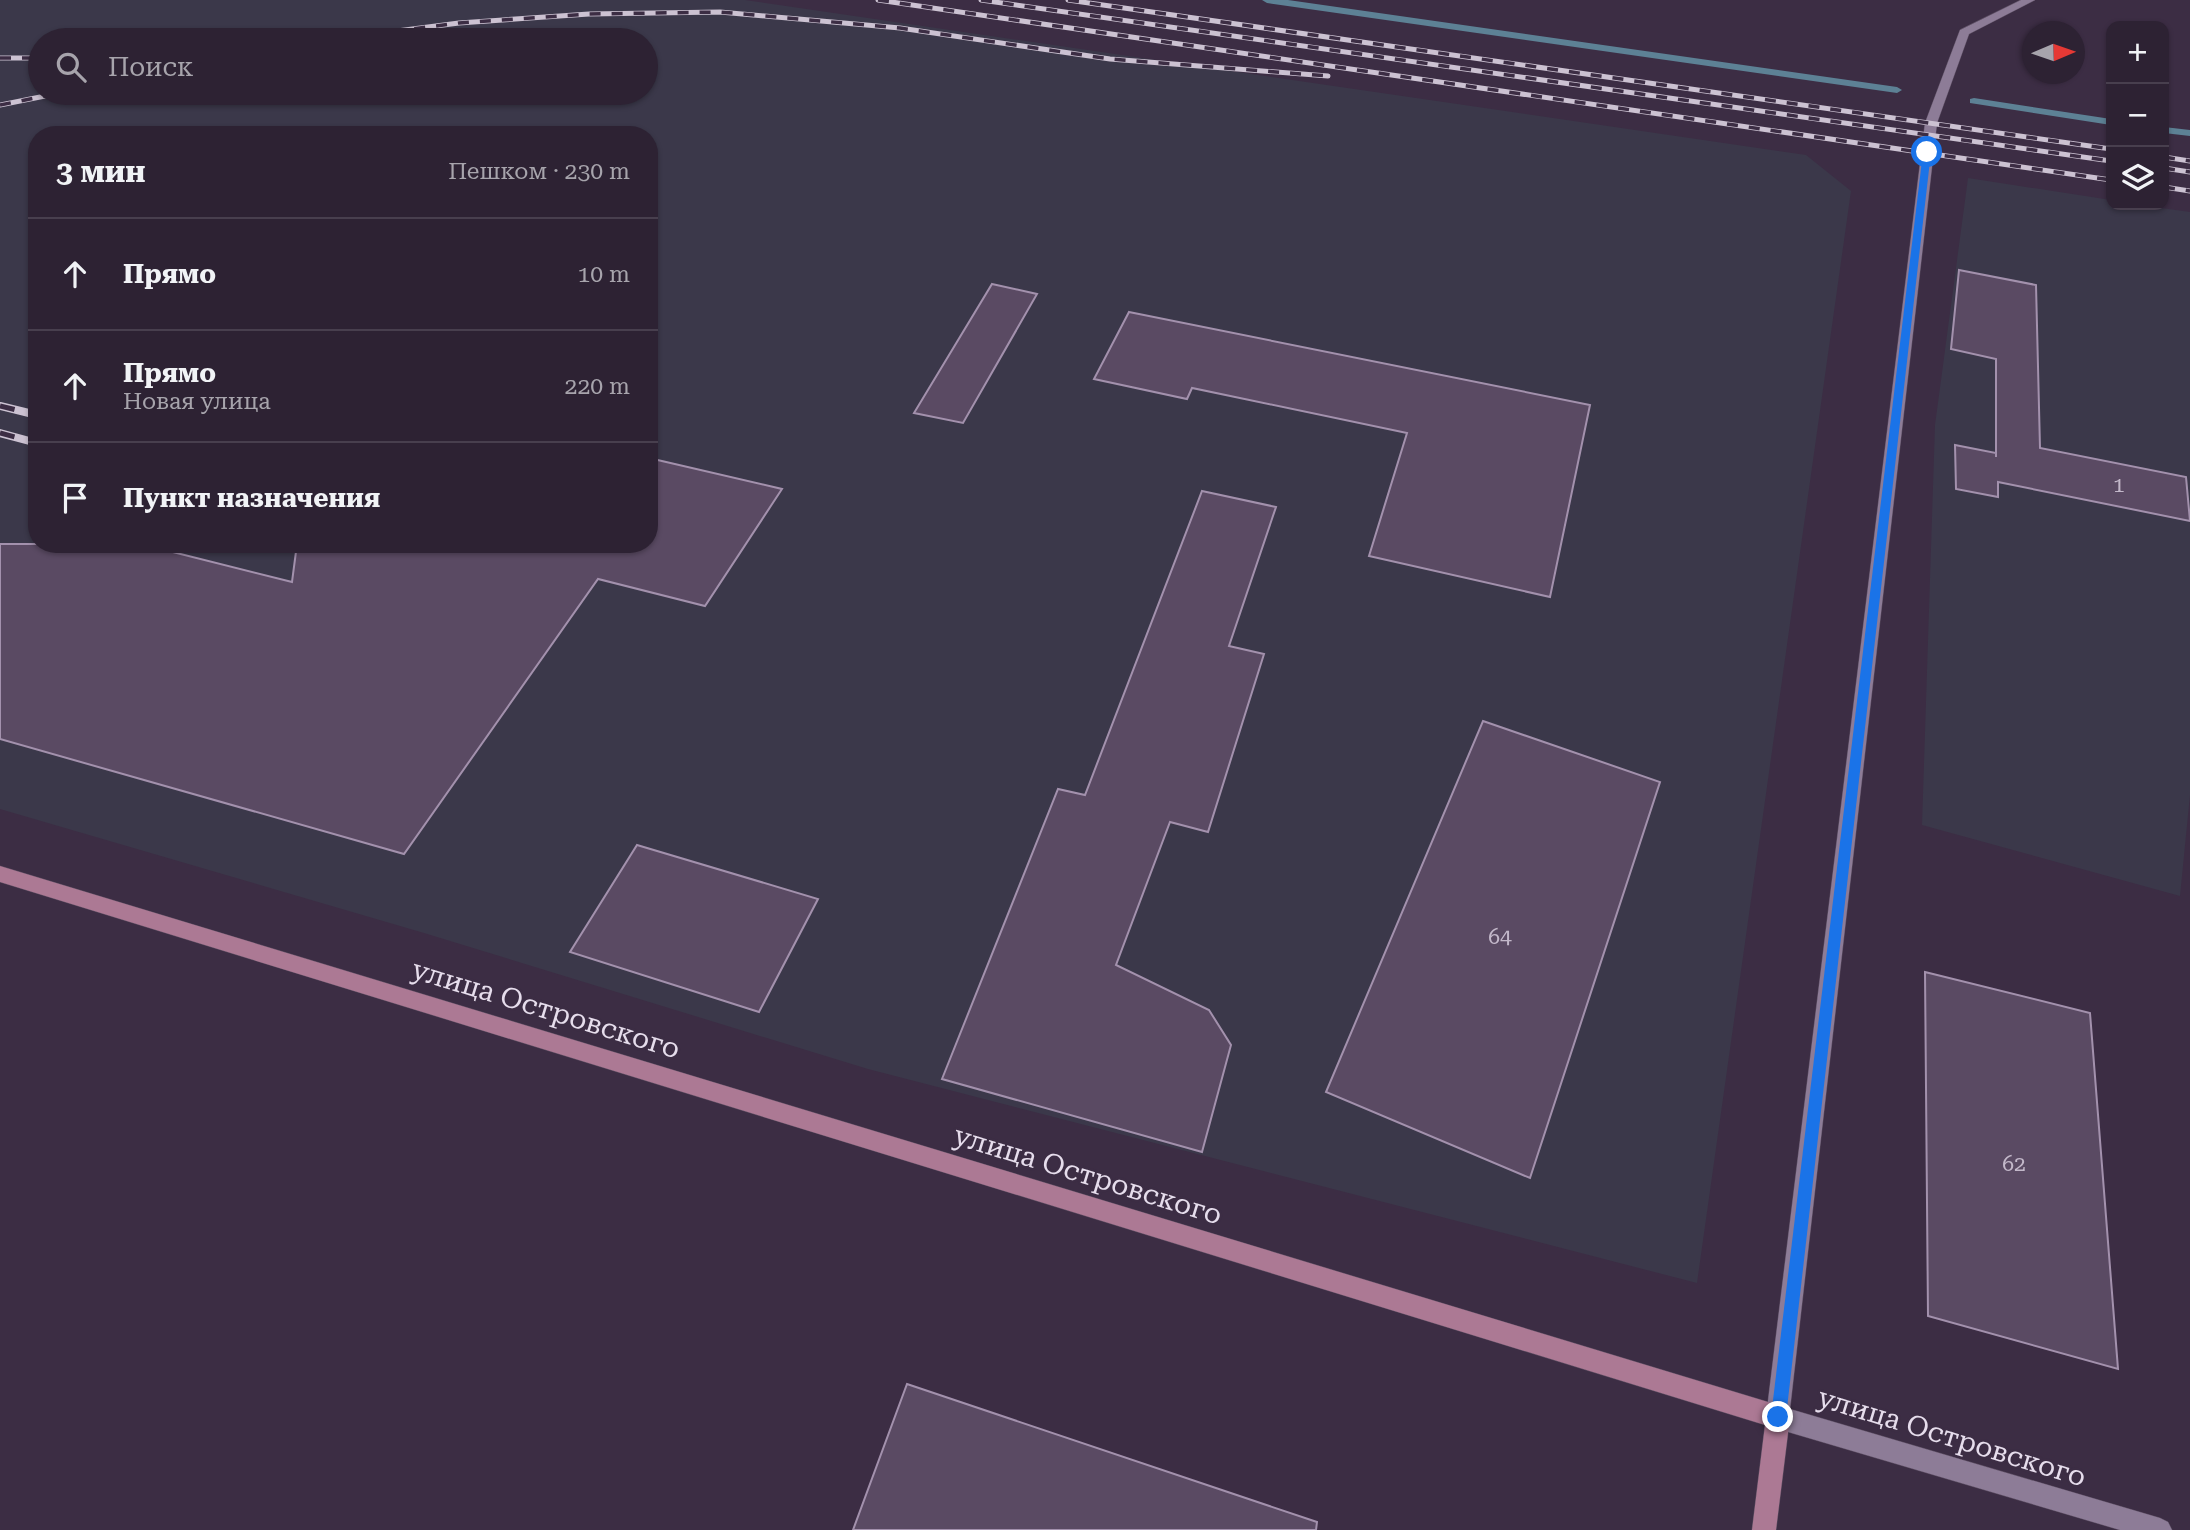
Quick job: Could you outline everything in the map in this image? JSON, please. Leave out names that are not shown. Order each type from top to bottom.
[{"type":"street","points":[[1764,1530],[1922,189],[1934,114],[1964,32],[2030,0]]},
{"type":"street","name":"улица Островского","points":[[0,874],[1778,1417],[2160,1530]]},
{"type":"shaded area","points":[[0,0],[745,0],[1806,155],[1851,191],[1697,1283],[868,1069],[424,933],[0,809]]},
{"type":"shaded area","points":[[1968,178],[2106,199],[2106,210],[2169,209],[2190,212],[2190,795],[2180,896],[1922,825],[1935,425]]},
{"type":"building","points":[[1959,270],[2036,285],[2040,448],[2186,477],[2190,521],[1998,482],[1998,497],[1956,489],[1955,445],[1996,453],[1996,359],[1951,349]]},
{"type":"building","points":[[992,284],[1037,294],[963,423],[914,413]]},
{"type":"building","points":[[1129,312],[1590,405],[1550,597],[1369,556],[1407,433],[1192,388],[1187,399],[1094,379]]},
{"type":"building","points":[[658,460],[782,489],[705,606],[598,579],[404,854],[0,739],[0,544],[28,544],[28,553],[177,553],[292,582],[296,553],[658,553]]},
{"type":"building","points":[[1202,491],[1276,507],[1229,646],[1264,654],[1208,832],[1170,822],[1116,965],[1209,1010],[1231,1045],[1202,1152],[942,1079],[1058,789],[1085,795]]},
{"type":"building","points":[[1483,721],[1660,782],[1530,1178],[1326,1092]]},
{"type":"building","points":[[637,845],[818,899],[759,1012],[570,952]]},
{"type":"building","points":[[1925,972],[2090,1013],[2118,1369],[1928,1316]]},
{"type":"building","points":[[907,1384],[1317,1522],[1316,1530],[853,1530]]},
{"type":"waterway","points":[[1267,0],[1897,90]]},
{"type":"waterway","points":[[1974,101],[2106,121]]},
{"type":"waterway","points":[[2169,131],[2190,133]]},
{"type":"railway","points":[[878,0],[2106,179]]},
{"type":"railway","points":[[981,0],[2106,160]]},
{"type":"railway","points":[[1068,0],[2106,148]]},
{"type":"railway","points":[[420,28],[589,14],[720,12],[900,28],[1110,59],[1328,76]]},
{"type":"railway","points":[[0,58],[28,58]]},
{"type":"railway","points":[[0,105],[28,99]]},
{"type":"railway","points":[[2169,158],[2190,161]]},
{"type":"railway","points":[[2169,169],[2190,172]]},
{"type":"railway","points":[[2169,188],[2190,191]]},
{"type":"railway","points":[[0,406],[28,413]]},
{"type":"railway","points":[[0,433],[28,441]]},
{"type":"route","points":[[1778,1417],[1927,152]]}]
